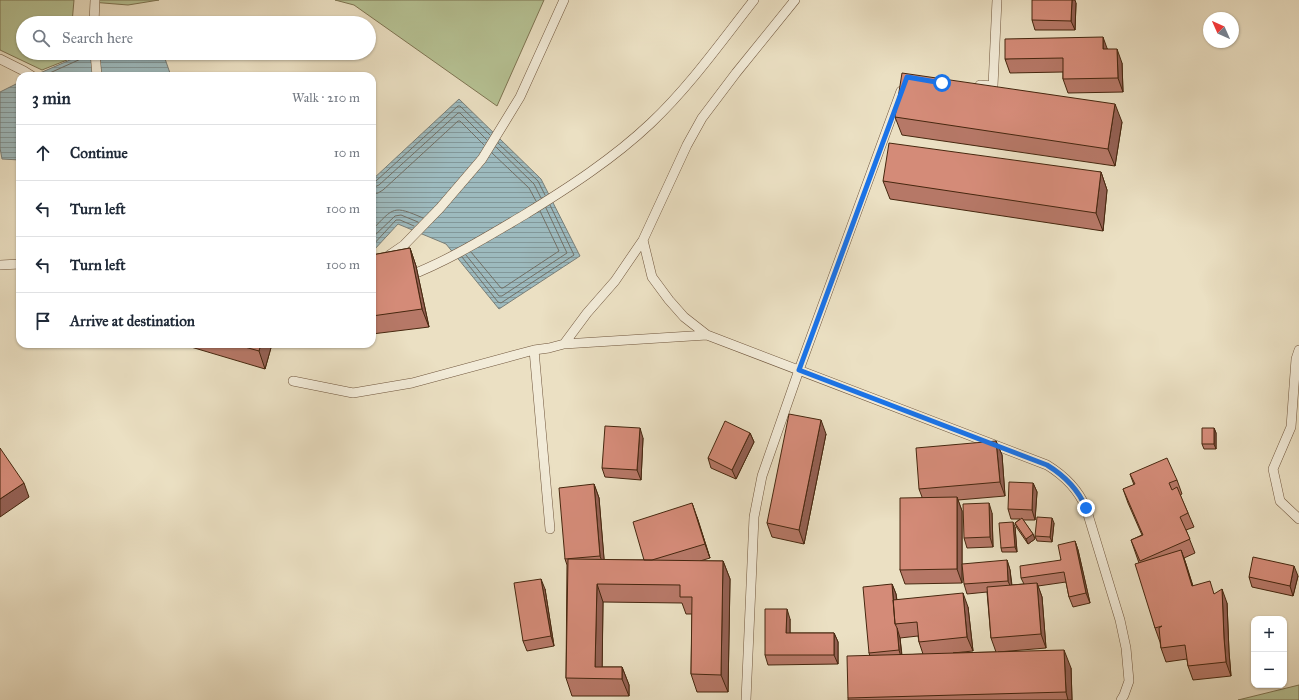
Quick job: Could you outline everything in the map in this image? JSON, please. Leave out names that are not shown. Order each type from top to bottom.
[{"type":"lane","points":[[94,16],[95,0]]},
{"type":"lane","points":[[376,264],[404,245],[440,208],[482,159],[520,98],[564,0]]},
{"type":"lane","points":[[394,280],[446,260],[499,230],[550,199],[620,151],[652,122],[696,76],[754,0]]},
{"type":"lane","points":[[564,344],[587,313],[615,281],[643,240],[687,145],[702,118],[794,0]]},
{"type":"lane","points":[[971,85],[993,86],[997,0]]},
{"type":"lane","points":[[0,59],[26,72]]},
{"type":"lane","points":[[96,60],[97,72]]},
{"type":"lane","points":[[746,700],[754,525],[756,504],[762,476],[799,370],[904,84]]},
{"type":"lane","points":[[643,240],[652,277],[684,317],[706,335],[1047,465],[1060,473],[1069,482],[1086,508],[1120,620],[1126,648],[1129,681],[1121,700]]},
{"type":"lane","points":[[0,265],[16,264]]},
{"type":"lane","points":[[293,381],[353,393],[412,383],[534,350],[564,344],[706,335]]},
{"type":"lane","points":[[534,350],[550,529]]},
{"type":"lane","points":[[1299,350],[1296,359],[1291,427],[1273,469],[1280,501],[1299,519]]},
{"type":"green space","points":[[0,0],[74,0],[73,16],[16,16],[16,58],[0,50]]},
{"type":"green space","points":[[92,0],[159,0],[128,5],[91,2]]},
{"type":"green space","points":[[335,0],[544,0],[497,106],[376,21],[376,16],[370,16],[354,5]]},
{"type":"green space","points":[[21,60],[67,60],[42,70]]},
{"type":"green space","points":[[1299,685],[1299,700],[1238,700],[1287,688]]},
{"type":"water","points":[[70,60],[165,60],[170,72],[42,72]]},
{"type":"water","points":[[16,84],[16,160],[2,159],[0,148],[0,92]]},
{"type":"water","points":[[459,99],[541,179],[580,256],[499,309],[446,244],[398,224],[376,248],[376,176]]},
{"type":"building","points":[[1032,0],[1072,0],[1071,21],[1032,20]]},
{"type":"building","points":[[1103,37],[1103,49],[1117,49],[1118,78],[1063,79],[1063,58],[1005,59],[1005,39]]},
{"type":"building","points":[[902,73],[1115,104],[1108,149],[895,117]]},
{"type":"building","points":[[889,143],[1101,172],[1096,213],[883,181]]},
{"type":"building","points":[[410,248],[422,309],[376,315],[376,254]]},
{"type":"building","points":[[248,348],[260,348],[259,351]]},
{"type":"building","points":[[789,414],[821,420],[799,530],[767,523]]},
{"type":"building","points":[[725,421],[750,433],[732,470],[708,458]]},
{"type":"building","points":[[605,426],[640,428],[637,470],[602,468]]},
{"type":"building","points":[[1202,428],[1214,428],[1214,444],[1202,444]]},
{"type":"building","points":[[996,441],[1000,482],[919,489],[916,448]]},
{"type":"building","points":[[0,448],[24,483],[0,499]]},
{"type":"building","points":[[1167,458],[1177,480],[1169,483],[1172,490],[1177,487],[1188,513],[1180,517],[1190,539],[1140,561],[1131,540],[1143,535],[1123,489],[1135,484],[1130,474]]},
{"type":"building","points":[[1009,482],[1033,483],[1032,510],[1008,509]]},
{"type":"building","points":[[594,484],[600,556],[565,559],[559,488]]},
{"type":"building","points":[[957,497],[957,569],[900,570],[900,498]]},
{"type":"building","points":[[692,503],[705,544],[652,560],[644,560],[633,522]]},
{"type":"building","points":[[989,503],[990,537],[964,538],[963,504]]},
{"type":"building","points":[[1037,517],[1052,518],[1050,537],[1035,536]]},
{"type":"building","points":[[1022,518],[1033,534],[1026,539],[1015,523]]},
{"type":"building","points":[[1013,522],[1015,547],[1001,548],[999,523]]},
{"type":"building","points":[[1075,541],[1086,593],[1069,597],[1064,572],[1021,578],[1020,566],[1061,560],[1058,545]]},
{"type":"building","points":[[1181,550],[1192,586],[1210,581],[1214,594],[1222,589],[1226,662],[1188,666],[1185,645],[1161,648],[1159,628],[1162,626],[1155,628],[1135,564]]},
{"type":"building","points":[[1253,557],[1294,566],[1290,586],[1249,577]]},
{"type":"building","points":[[568,559],[723,561],[721,675],[691,674],[692,597],[680,597],[680,585],[597,584],[595,667],[622,667],[622,679],[566,678]]},
{"type":"building","points":[[1007,560],[1008,581],[964,584],[962,564]]},
{"type":"building","points":[[541,579],[551,636],[523,641],[514,583]]},
{"type":"building","points":[[1037,583],[1041,634],[991,638],[987,587]]},
{"type":"building","points":[[892,584],[895,624],[897,628],[899,650],[869,653],[863,587]]},
{"type":"building","points":[[963,593],[967,637],[919,642],[917,622],[895,624],[893,600]]},
{"type":"building","points":[[765,609],[787,609],[786,633],[834,633],[834,655],[765,655]]},
{"type":"building","points":[[1064,650],[1066,692],[848,698],[847,656]]},
{"type":"route","points":[[942,83],[907,77],[799,370],[1047,465],[1060,473],[1069,482],[1086,508]]}]
